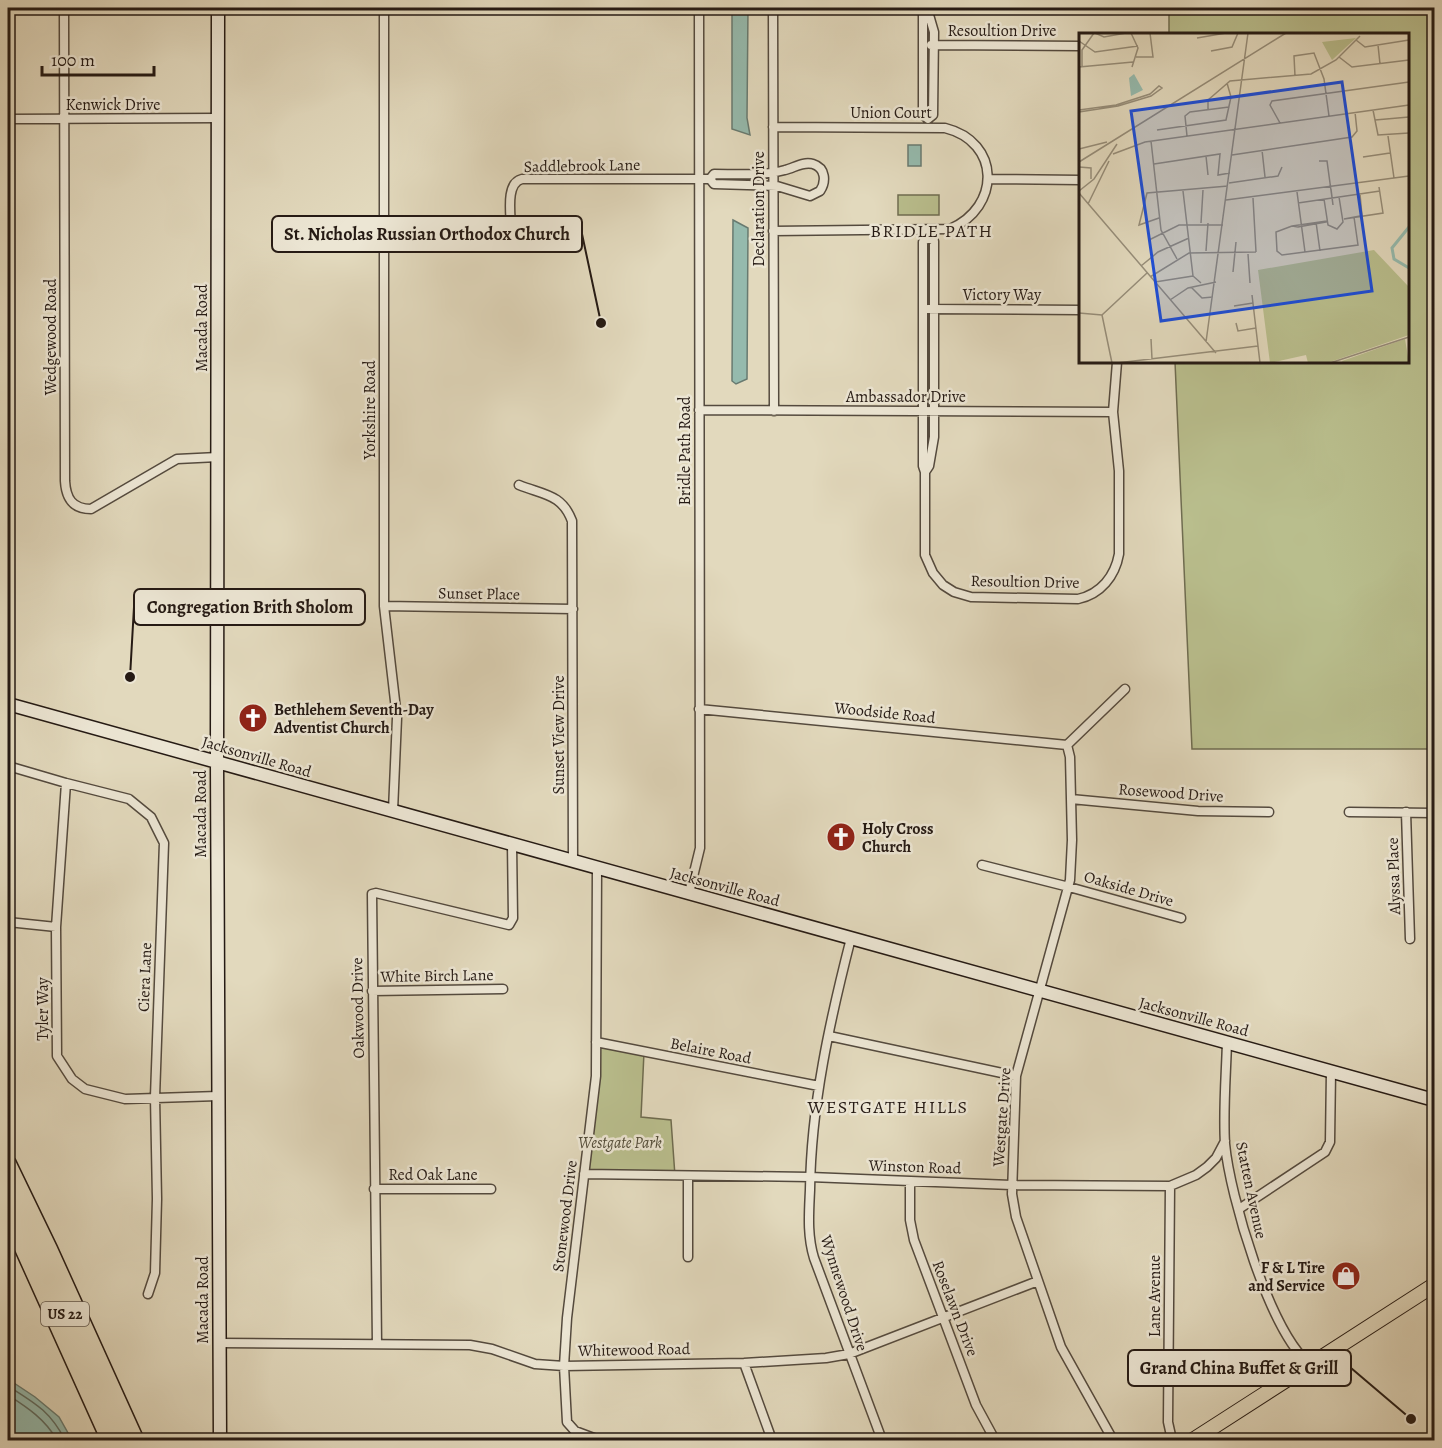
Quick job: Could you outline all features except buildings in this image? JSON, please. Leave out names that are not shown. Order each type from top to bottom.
[{"type":"highway","points":[[8,1163],[50,1250],[132,1439]]},
{"type":"highway","name":"US 22","points":[[8,1187],[132,1439]]},
{"type":"highway","name":"US 22","points":[[8,1216],[109,1440]]},
{"type":"main road","points":[[1193,1440],[1434,1286]]},
{"type":"street","name":"Wedgewood Road","points":[[64,8],[65,481],[68,500],[78,507],[91,509],[177,459],[218,457]]},
{"type":"street","name":"Macada Road","points":[[218,8],[217,762],[220,1440]]},
{"type":"street","name":"Yorkshire Road","points":[[384,8],[384,606],[396,718],[393,811]]},
{"type":"street","name":"Bridle Path Road","points":[[689,893],[700,848],[699,8]]},
{"type":"street","name":"Declaration Drive","points":[[773,8],[774,411]]},
{"type":"street","points":[[925,8],[924,114],[928,123]]},
{"type":"street","points":[[925,8],[933,27],[934,45],[933,116],[928,123]]},
{"type":"street","name":"Resoultion Drive","points":[[923,45],[1079,46]]},
{"type":"street","name":"Kenwick Drive","points":[[8,119],[218,118]]},
{"type":"street","name":"Union Court","points":[[773,128],[928,123],[949,128],[973,142],[986,164],[988,179]]},
{"type":"street","points":[[812,164],[822,171],[824,181],[820,191],[810,196],[772,186],[714,184],[710,179],[714,174],[773,172],[812,164]]},
{"type":"street","name":"Saddlebrook Lane","points":[[510,229],[512,188],[519,179],[699,179]]},
{"type":"street","points":[[699,179],[710,179]]},
{"type":"street","points":[[773,231],[929,234],[950,229],[969,218],[984,199],[988,179],[1079,180]]},
{"type":"street","name":"Resoultion Drive","points":[[925,472],[929,466],[933,449],[934,411],[934,241],[929,234],[923,242],[925,555],[930,569],[943,585],[958,594],[971,597],[1082,598],[1093,594],[1107,583],[1117,566],[1119,554],[1119,471],[1113,412],[1117,363]]},
{"type":"street","name":"Victory Way","points":[[923,309],[1079,310]]},
{"type":"street","name":"Ambassador Drive","points":[[699,410],[1113,412]]},
{"type":"street","name":"Sunset View Drive","points":[[519,485],[561,501],[572,521],[573,861]]},
{"type":"street","name":"Sunset Place","points":[[384,606],[573,609]]},
{"type":"street","points":[[1067,745],[1125,689]]},
{"type":"street","name":"Jacksonville Road","points":[[8,704],[1434,1100]]},
{"type":"street","name":"Woodside Road","points":[[699,709],[1067,745]]},
{"type":"street","name":"Westgate Drive","points":[[1067,745],[1070,757],[1071,799],[1070,887],[1016,1076],[1011,1185],[1016,1217],[1065,1356],[1113,1440]]},
{"type":"street","name":"Ciera Lane","points":[[8,766],[129,799],[151,817],[164,843],[155,1097],[157,1199],[155,1273],[148,1294]]},
{"type":"street","name":"Tyler Way","points":[[66,783],[56,927],[57,1056],[72,1079],[85,1089],[125,1099],[218,1096]]},
{"type":"street","name":"Rosewood Drive","points":[[1071,799],[1198,811],[1269,812]]},
{"type":"street","points":[[1349,812],[1434,813]]},
{"type":"street","name":"Alyssa Place","points":[[1406,812],[1410,939]]},
{"type":"street","name":"Oakwood Drive","points":[[377,1344],[372,894],[376,893],[509,925],[513,918],[512,844]]},
{"type":"street","name":"Oakside Drive","points":[[982,866],[1070,887],[1181,918]]},
{"type":"street","name":"Stonewood Drive","points":[[597,868],[596,1076],[567,1318],[564,1366],[567,1422],[575,1431],[599,1440]]},
{"type":"street","points":[[8,922],[56,927]]},
{"type":"street","name":"Wynnewood Drive","points":[[851,938],[829,1036],[814,1120],[809,1231],[811,1250],[882,1440]]},
{"type":"street","name":"White Birch Lane","points":[[372,991],[502,989]]},
{"type":"street","points":[[829,1036],[1016,1076]]},
{"type":"street","name":"Belaire Road","points":[[596,1042],[819,1086]]},
{"type":"street","name":"Statten Avenue","points":[[1227,1042],[1225,1141],[1239,1209],[1253,1260],[1273,1308],[1300,1356],[1309,1364]]},
{"type":"street","points":[[1239,1209],[1325,1152],[1330,1142],[1331,1071]]},
{"type":"street","name":"Winston Road","points":[[584,1174],[810,1177],[1011,1185],[1170,1186],[1196,1175],[1207,1167],[1225,1141]]},
{"type":"street","points":[[688,1177],[688,1257]]},
{"type":"street","name":"Roselawn Drive","points":[[910,1181],[909,1210],[912,1231],[980,1414],[994,1440]]},
{"type":"street","name":"Lane Avenue","points":[[1170,1186],[1168,1422],[1172,1440]]},
{"type":"street","name":"Red Oak Lane","points":[[375,1189],[491,1189]]},
{"type":"street","name":"Whitewood Road","points":[[219,1343],[482,1346],[535,1364],[564,1366],[744,1363],[826,1358],[849,1354],[1038,1281]]},
{"type":"street","points":[[744,1363],[772,1440]]},
{"type":"green space","points":[[1169,8],[1434,8],[1434,749],[1192,749],[1175,363],[1409,363],[1409,33],[1169,33]]},
{"type":"green space","points":[[898,195],[939,195],[939,215],[898,215]]},
{"type":"green space","name":"Westgate Park","points":[[596,1042],[644,1052],[641,1117],[671,1120],[675,1176],[584,1174]]},
{"type":"water","points":[[732,8],[748,8],[747,118],[750,135],[732,129]]},
{"type":"water","points":[[908,145],[921,145],[921,166],[908,166]]},
{"type":"water","points":[[733,220],[748,228],[747,379],[736,384],[732,381]]},
{"type":"water","points":[[8,1379],[59,1417],[72,1440],[8,1440]]},
{"type":"place","name":"St. Nicholas Russian Orthodox Church","points":[[601,323]]},
{"type":"place","name":"Congregation Brith Sholom","points":[[130,677]]},
{"type":"place","name":"Bethlehem Seventh-Day Adventist Church","points":[[253,718]]},
{"type":"place","name":"Holy Cross Church","points":[[841,837]]},
{"type":"place","name":"F & L Tire and Service","points":[[1346,1276]]},
{"type":"place","name":"Grand China Buffet & Grill","points":[[1411,1419]]},
{"type":"district","name":"BRIDLE PATH","points":[[932,231]]},
{"type":"district","name":"WESTGATE HILLS","points":[[888,1107]]}]
